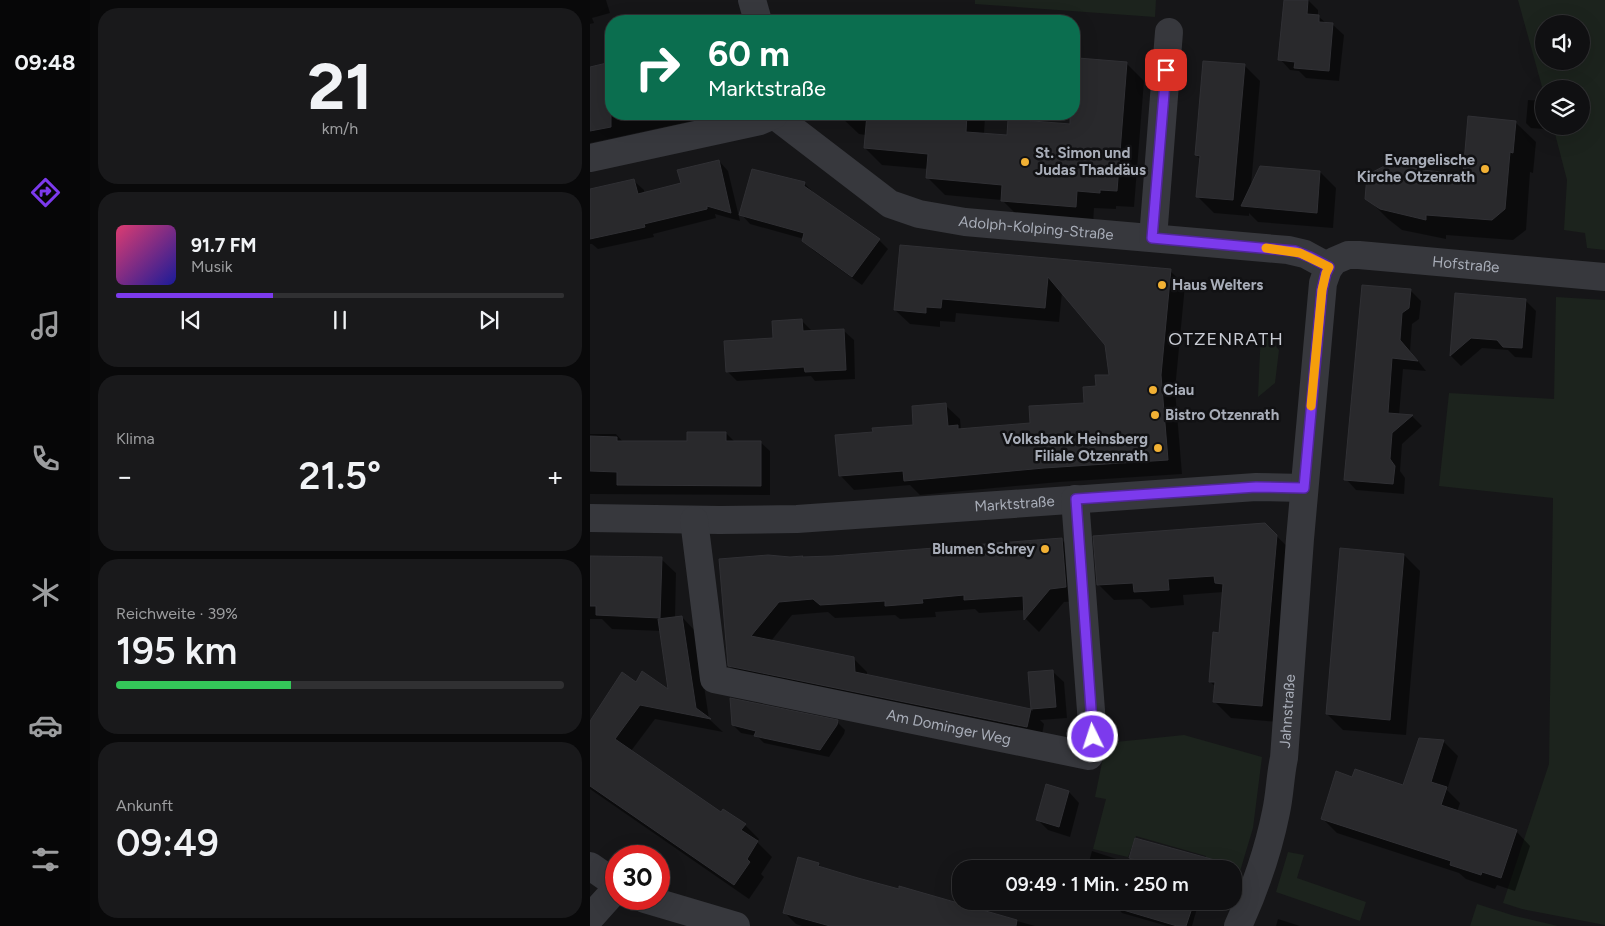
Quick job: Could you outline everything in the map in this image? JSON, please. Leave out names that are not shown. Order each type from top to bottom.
[{"type":"street","points":[[752,0],[756,15]]},
{"type":"street","points":[[1152,238],[1169,32]]},
{"type":"street","points":[[590,158],[762,120]]},
{"type":"street","name":"Adolph-Kolping-Straße","points":[[782,120],[890,204],[909,212],[965,222],[1295,251],[1329,267]]},
{"type":"street","name":"Hofstraße","points":[[1329,267],[1341,257],[1359,255],[1605,277]]},
{"type":"street","points":[[1304,488],[1322,290],[1329,267]]},
{"type":"street","name":"Marktstraße","points":[[590,518],[797,519],[1256,487],[1304,488]]},
{"type":"street","name":"Jahnstraße","points":[[1238,926],[1254,889],[1268,847],[1280,791],[1304,488]]},
{"type":"street","name":"Am Dominger Weg","points":[[694,520],[714,679],[1089,756],[1093,737],[1076,499]]},
{"type":"street","points":[[590,866],[605,876]]},
{"type":"street","points":[[590,918],[605,901]]},
{"type":"street","points":[[670,906],[736,926]]},
{"type":"shaded area","points":[[975,0],[1156,0],[1155,17],[975,4]]},
{"type":"shaded area","points":[[1518,0],[1605,0],[1605,250],[1587,248],[1585,233],[1564,230],[1567,180],[1555,135],[1590,135],[1590,80],[1540,80],[1537,70],[1590,70],[1590,15],[1535,15],[1535,61]]},
{"type":"shaded area","points":[[1556,297],[1605,300],[1605,925],[1522,909],[1503,903],[1549,764],[1553,498],[1439,486],[1449,393],[1554,399]]},
{"type":"shaded area","points":[[1261,330],[1279,350],[1275,383],[1258,397]]},
{"type":"shaded area","points":[[1184,735],[1262,757],[1253,828],[1242,865],[1242,860],[1205,860],[1206,856],[1136,836],[1128,857],[1093,849],[1106,799],[1095,797],[1106,743]]},
{"type":"shaded area","points":[[1288,852],[1304,855],[1297,878],[1366,902],[1360,921],[1276,892]]},
{"type":"shaded area","points":[[1477,904],[1515,916],[1558,926],[1470,926]]},
{"type":"building","points":[[1284,0],[1308,0],[1307,14],[1319,15],[1319,22],[1333,23],[1329,71],[1294,68],[1295,62],[1278,60]]},
{"type":"building","points":[[1080,58],[1127,62],[1117,191],[1100,190],[1100,193],[1077,191],[1076,207],[1001,201],[1002,185],[926,178],[928,154],[864,148],[866,120],[967,120],[966,132],[1007,135],[1008,120],[1070,124],[1070,120],[1080,120]]},
{"type":"building","points":[[1203,61],[1245,64],[1233,200],[1196,197],[1200,156],[1195,155]]},
{"type":"building","points":[[605,63],[605,120],[611,120],[611,127],[590,131],[590,67]]},
{"type":"building","name":"Evangelische Kirche Otzenrath","points":[[1468,116],[1516,121],[1513,153],[1510,152],[1505,209],[1492,220],[1426,215],[1426,220],[1380,209],[1365,199],[1367,175],[1392,162],[1422,170],[1463,174]]},
{"type":"building","points":[[719,160],[731,213],[707,206],[707,209],[644,224],[645,227],[590,239],[590,189],[634,179],[638,194],[681,183],[677,170]]},
{"type":"building","points":[[1260,166],[1320,171],[1317,213],[1241,206]]},
{"type":"building","points":[[752,169],[805,182],[804,186],[880,239],[852,277],[802,241],[804,233],[739,215]]},
{"type":"building","points":[[900,245],[1171,269],[1161,375],[1168,460],[1044,468],[904,481],[903,471],[839,476],[835,435],[873,432],[872,428],[913,425],[912,406],[946,403],[948,426],[958,425],[958,429],[1030,423],[1029,406],[1084,403],[1083,387],[1096,386],[1095,375],[1109,375],[1105,345],[1048,277],[1045,308],[942,299],[941,308],[926,307],[926,313],[894,310]]},
{"type":"building","points":[[1362,285],[1411,289],[1409,308],[1402,313],[1400,340],[1418,361],[1392,358],[1388,413],[1413,415],[1392,433],[1390,459],[1395,466],[1393,484],[1344,480]]},
{"type":"building","points":[[1455,293],[1526,299],[1522,348],[1503,347],[1497,340],[1471,338],[1450,356]]},
{"type":"building","points":[[802,319],[803,331],[844,329],[846,370],[805,372],[804,367],[726,372],[724,341],[773,338],[772,321]]},
{"type":"building","points":[[687,432],[726,432],[726,441],[761,441],[761,486],[617,485],[617,472],[590,471],[590,436],[617,437],[617,441],[687,441]]},
{"type":"building","points":[[1265,523],[1277,535],[1262,706],[1213,702],[1215,682],[1209,682],[1213,632],[1219,633],[1223,584],[1215,583],[1214,576],[1168,579],[1169,590],[1134,592],[1133,583],[1097,585],[1093,536]]},
{"type":"building","points":[[1062,538],[1066,587],[1050,589],[1024,620],[1023,596],[964,600],[964,595],[922,599],[923,603],[885,606],[885,601],[820,605],[813,599],[779,602],[751,636],[854,657],[855,672],[1031,709],[1027,727],[728,666],[719,559],[768,555],[790,557],[832,556]]},
{"type":"building","points":[[1340,548],[1404,554],[1390,720],[1326,714]]},
{"type":"building","points":[[590,556],[662,557],[660,618],[596,615],[596,606],[590,606]]},
{"type":"building","points":[[682,616],[696,708],[711,719],[640,705],[615,739],[721,812],[723,809],[746,824],[741,830],[758,841],[747,859],[750,862],[734,885],[590,786],[590,721],[622,672],[636,682],[642,671],[668,689],[658,619]]},
{"type":"building","points":[[1053,670],[1056,707],[1031,709],[1028,672]]},
{"type":"building","points":[[730,698],[838,720],[837,725],[820,750],[754,736],[756,731],[732,725]]},
{"type":"building","points":[[1419,738],[1444,740],[1431,782],[1447,787],[1441,805],[1517,830],[1501,878],[1482,872],[1481,875],[1450,865],[1451,861],[1321,819],[1336,771],[1352,777],[1355,769],[1403,785]]},
{"type":"building","points":[[1046,784],[1069,791],[1059,827],[1036,820]]},
{"type":"building","points":[[1135,838],[1215,860],[1136,860],[1129,858]]},
{"type":"building","points":[[798,857],[819,863],[818,866],[858,878],[899,889],[899,886],[952,901],[952,910],[982,910],[1017,920],[1016,926],[830,926],[783,913]]},
{"type":"building","points":[[1123,910],[1191,910],[1186,926],[1177,926]]},
{"type":"slow traffic","points":[[1266,248],[1295,251],[1329,267],[1322,290],[1311,406]]},
{"type":"place","name":"St. Simon und Judas Thaddäus","points":[[1025,162]]},
{"type":"place","name":"Evangelische Kirche Otzenrath","points":[[1485,169]]},
{"type":"place","name":"Haus Welters","points":[[1162,285]]},
{"type":"place","name":"Ciau","points":[[1153,390]]},
{"type":"place","name":"Bistro Otzenrath","points":[[1155,415]]},
{"type":"place","name":"Volksbank Heinsberg Filiale Otzenrath","points":[[1158,448]]},
{"type":"place","name":"Blumen Schrey","points":[[1045,549]]},
{"type":"district","name":"OTZENRATH","points":[[1226,339]]},
{"type":"route","points":[[1093,737],[1076,499],[1256,487],[1304,488],[1322,290],[1329,267],[1295,251],[1152,238],[1166,70]]}]
